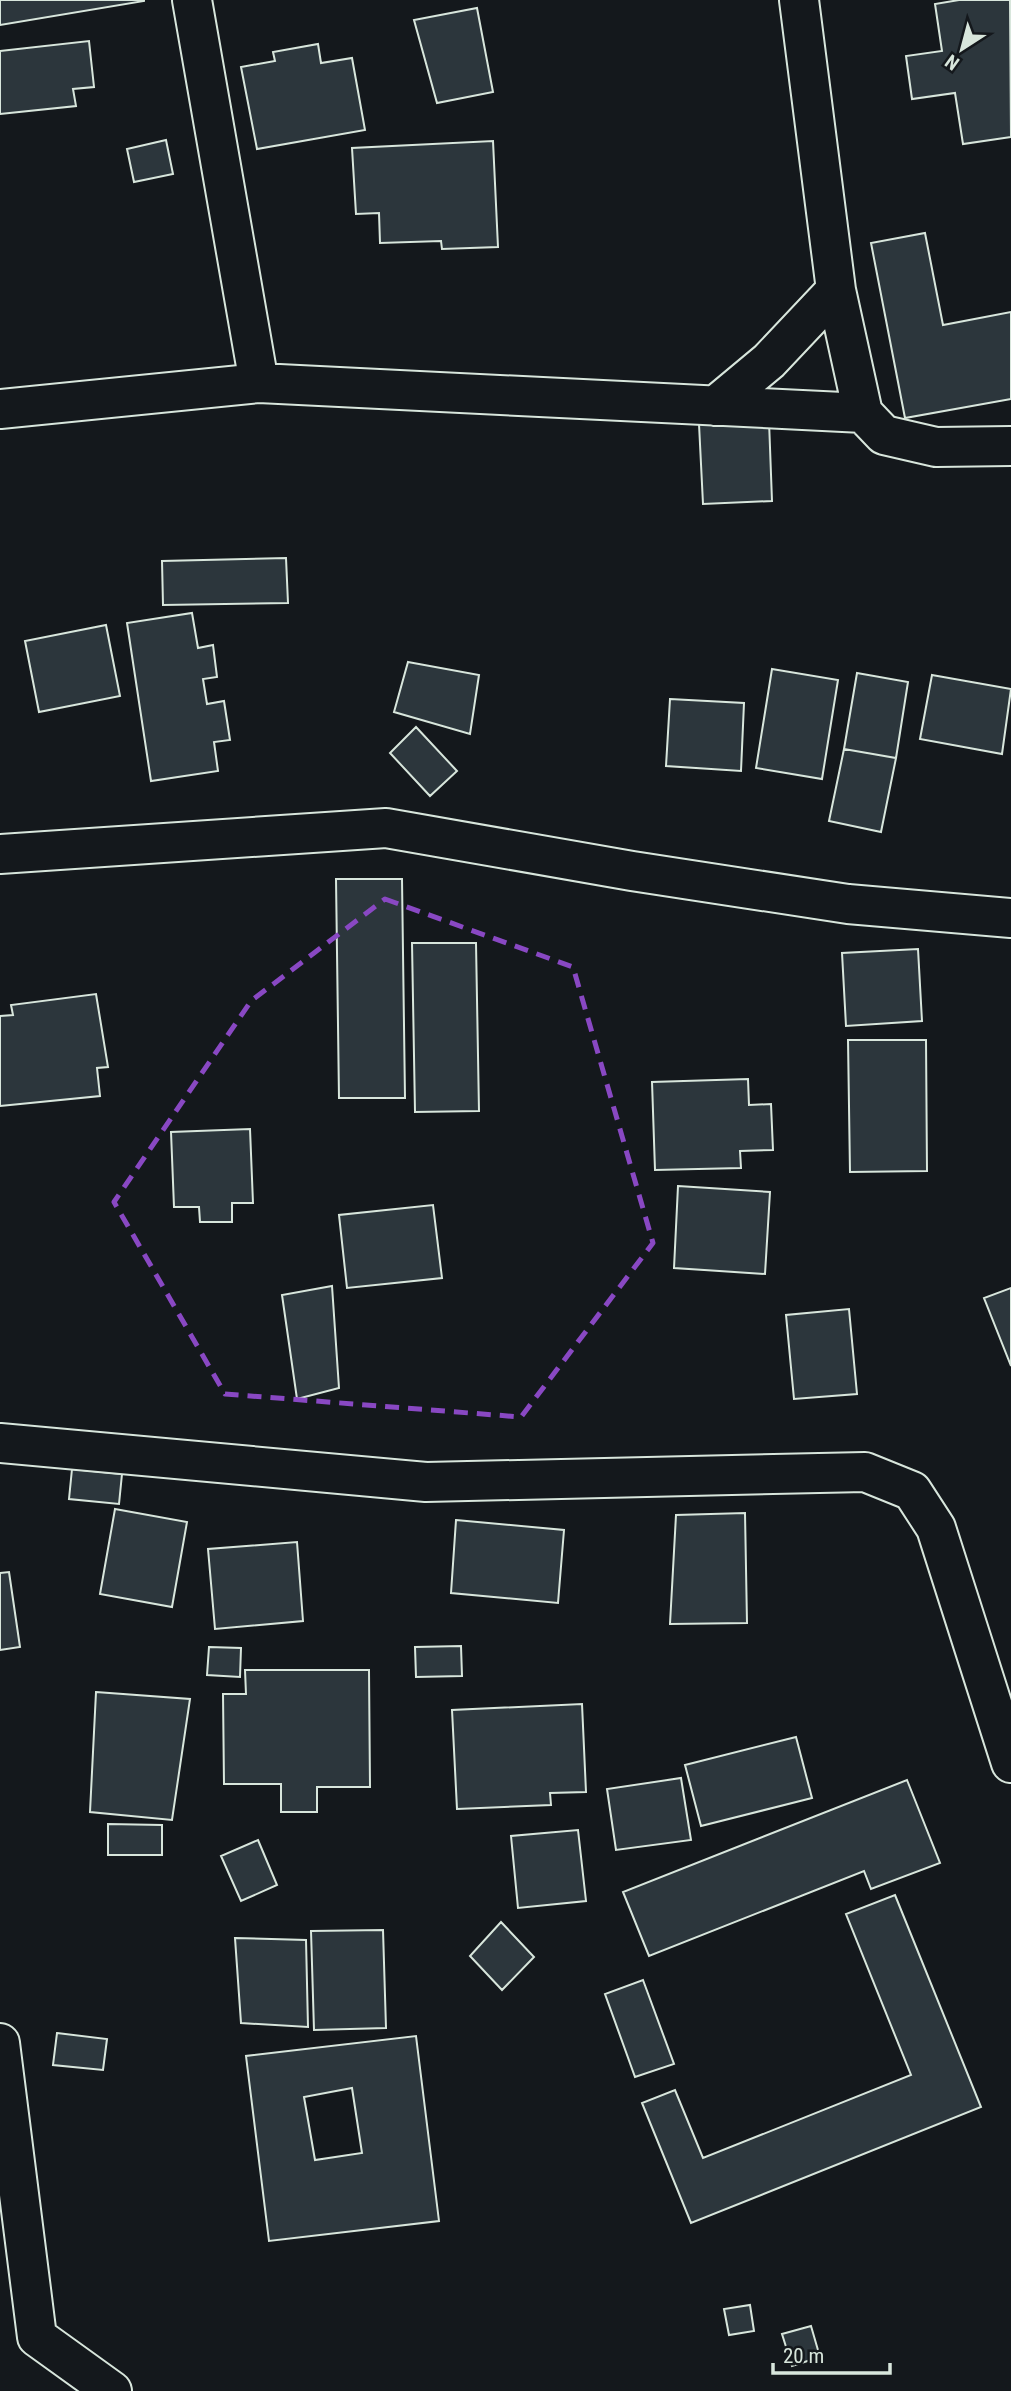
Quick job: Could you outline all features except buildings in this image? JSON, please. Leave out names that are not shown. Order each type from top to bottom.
[{"type":"street","points":[[192,0],[259,383]]},
{"type":"street","points":[[799,0],[836,290],[863,414],[884,435],[936,447],[1011,446]]},
{"type":"street","points":[[715,406],[769,361],[836,290]]},
{"type":"street","points":[[0,409],[259,383],[863,414]]},
{"type":"street","points":[[0,855],[386,828],[632,871],[848,904],[1011,918]]},
{"type":"street","points":[[0,1443],[426,1482],[865,1472],[912,1491],[936,1528],[1011,1763]]},
{"type":"street","points":[[0,2043],[37,2337],[111,2391]]},
{"type":"highlighted area","points":[[385,899],[573,967],[653,1243],[521,1417],[225,1394],[114,1202],[251,1001]]}]
